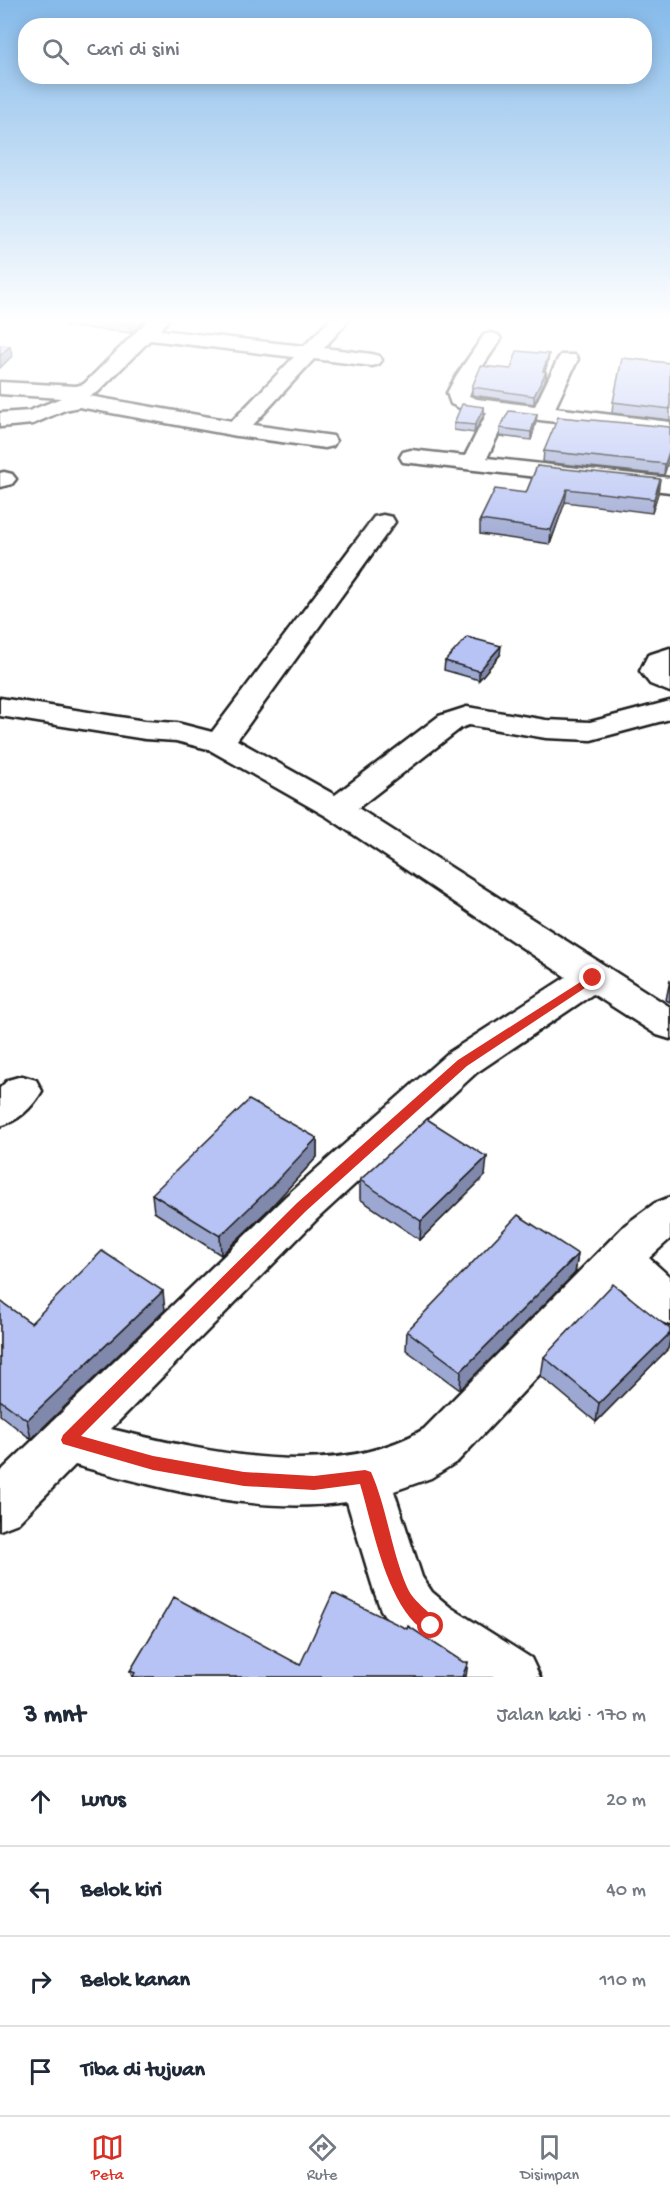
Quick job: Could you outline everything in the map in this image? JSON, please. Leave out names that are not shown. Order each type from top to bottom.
[{"type":"street","points":[[48,411],[62,397]]},
{"type":"street","points":[[237,429],[266,397]]},
{"type":"street","points":[[459,397],[472,405],[499,410],[670,429]]},
{"type":"street","points":[[541,415],[550,397]]},
{"type":"street","points":[[0,420],[33,417],[59,405],[79,401],[237,429],[325,441]]},
{"type":"street","points":[[473,464],[499,410]]},
{"type":"street","points":[[411,457],[670,485]]},
{"type":"street","points":[[219,743],[383,522]]},
{"type":"street","points":[[670,656],[658,661],[654,671],[660,678],[670,682]]},
{"type":"street","points":[[0,707],[145,730],[177,732],[219,743],[338,809],[593,978],[670,1025]]},
{"type":"street","points":[[338,809],[450,722],[467,716],[546,729],[591,731],[670,710]]},
{"type":"street","points":[[0,1506],[302,1207],[445,1078],[462,1063],[593,978]]},
{"type":"street","points":[[68,1440],[153,1463],[244,1479],[314,1483],[365,1477],[411,1463],[441,1445],[640,1238],[670,1215]]},
{"type":"street","points":[[620,1260],[670,1305]]},
{"type":"street","points":[[365,1477],[400,1591],[413,1611],[431,1626],[512,1677]]},
{"type":"building","points":[[614,397],[670,397],[670,409],[613,402]]},
{"type":"building","points":[[462,404],[484,407],[475,425],[454,423]]},
{"type":"building","points":[[509,411],[537,414],[531,432],[500,428]]},
{"type":"building","points":[[558,417],[670,427],[670,449],[665,464],[544,451]]},
{"type":"building","points":[[537,466],[660,479],[654,499],[567,489],[551,530],[480,520],[495,489],[526,493]]},
{"type":"building","points":[[467,637],[501,646],[479,671],[445,661]]},
{"type":"building","points":[[249,1100],[317,1138],[220,1236],[152,1194]]},
{"type":"building","points":[[427,1119],[487,1157],[421,1221],[360,1180]]},
{"type":"building","points":[[518,1215],[578,1254],[461,1371],[407,1331]]},
{"type":"building","points":[[102,1251],[163,1291],[27,1420],[0,1400],[0,1301],[31,1323]]},
{"type":"building","points":[[613,1284],[670,1329],[670,1333],[599,1403],[544,1357]]},
{"type":"building","points":[[333,1593],[407,1629],[408,1626],[463,1662],[468,1662],[462,1677],[133,1677],[135,1673],[130,1671],[174,1597],[300,1665]]},
{"type":"route","points":[[431,1626],[413,1611],[400,1591],[365,1477],[314,1483],[244,1479],[153,1463],[68,1440],[302,1207],[462,1063],[593,978]]}]
